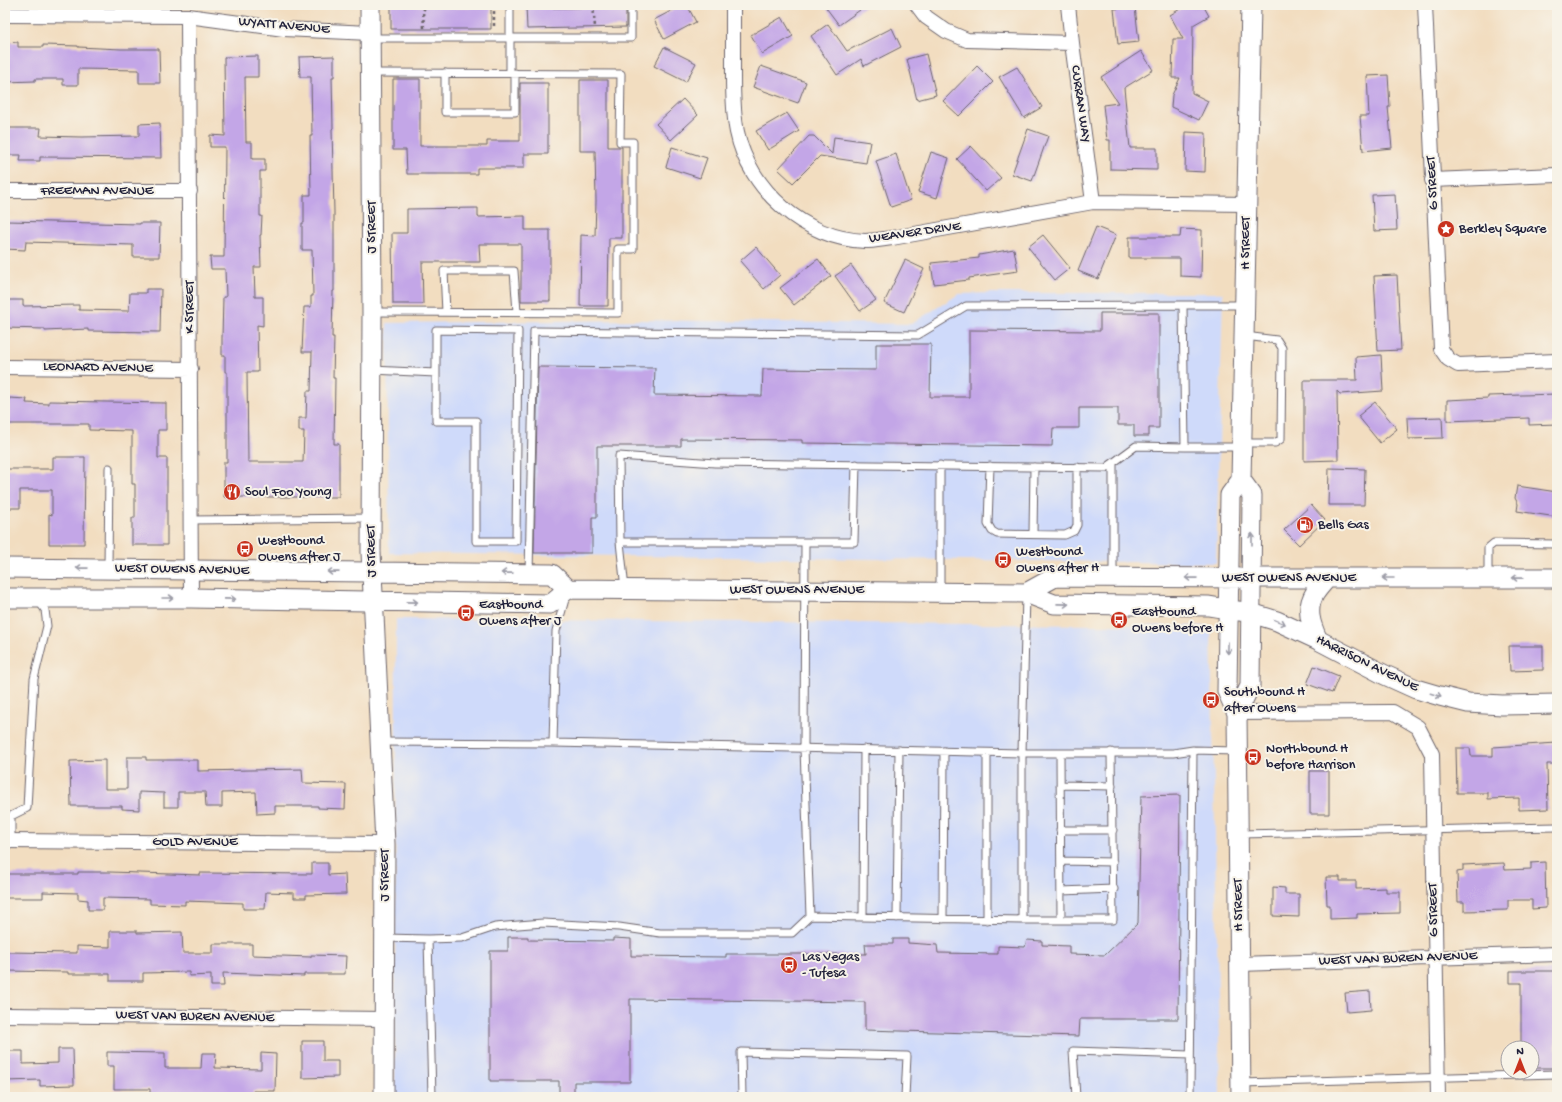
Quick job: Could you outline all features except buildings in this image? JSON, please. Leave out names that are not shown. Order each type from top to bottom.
[{"type":"main road","name":"J STREET","points":[[370,5],[372,312],[371,518],[373,601],[385,844],[384,1097]]},
{"type":"main road","name":"H STREET","points":[[1241,1090],[1237,713],[1227,691],[1230,578],[1230,495],[1241,480],[1251,5]]},
{"type":"main road","name":"H STREET","points":[[1237,713],[1250,686],[1252,578],[1252,495],[1241,480]]},
{"type":"main road","name":"WEST OWENS AVENUE","points":[[5,568],[552,574],[568,589]]},
{"type":"main road","name":"WEST OWENS AVENUE","points":[[1026,593],[1055,576],[1230,578],[1557,578]]},
{"type":"main road","points":[[1318,640],[1310,622],[1310,606],[1314,593],[1327,578]]},
{"type":"main road","name":"WEST OWENS AVENUE","points":[[5,598],[191,598],[550,604],[568,589],[940,591],[1026,593],[1054,604],[1209,606],[1229,609]]},
{"type":"main road","name":"HARRISON AVENUE","points":[[1229,609],[1251,613],[1277,621],[1318,640],[1385,675],[1440,696],[1468,703],[1502,705],[1557,704]]},
{"type":"street","name":"WEAVER DRIVE","points":[[733,5],[734,111],[737,134],[744,154],[754,174],[768,193],[781,206],[800,220],[818,230],[848,239],[865,241],[892,238],[1093,202],[1246,204]]},
{"type":"street","points":[[917,5],[926,17],[941,27],[967,40],[1072,43]]},
{"type":"street","name":"CURRAN WAY","points":[[1068,5],[1093,202]]},
{"type":"street","name":"G STREET","points":[[1425,5],[1441,349],[1448,359],[1458,365],[1557,361]]},
{"type":"street","name":"WYATT AVENUE","points":[[5,14],[188,16],[284,29],[370,36]]},
{"type":"street","name":"K STREET","points":[[188,16],[191,598]]},
{"type":"street","points":[[1432,180],[1557,175]]},
{"type":"street","name":"FREEMAN AVENUE","points":[[5,191],[190,191]]},
{"type":"street","name":"LEONARD AVENUE","points":[[5,367],[191,369]]},
{"type":"street","name":"G STREET","points":[[1237,713],[1393,712],[1418,727],[1432,754],[1438,1097]]},
{"type":"street","name":"GOLD AVENUE","points":[[8,841],[385,844]]},
{"type":"street","name":"WEST VAN BUREN AVENUE","points":[[1240,964],[1557,954]]},
{"type":"street","name":"WEST VAN BUREN AVENUE","points":[[5,1015],[385,1019]]},
{"type":"lane","points":[[445,73],[445,112],[515,112],[510,38],[510,5]]},
{"type":"lane","points":[[370,36],[424,38],[631,38],[631,5]]},
{"type":"lane","points":[[371,73],[621,74],[620,142],[633,142],[633,249],[618,249],[618,313],[372,312]]},
{"type":"lane","points":[[446,312],[444,271],[514,271],[516,312]]},
{"type":"lane","points":[[1183,305],[1185,447]]},
{"type":"lane","points":[[529,574],[534,331],[918,335],[966,306],[1245,305]]},
{"type":"lane","points":[[436,330],[518,331],[516,541],[476,541],[476,421],[436,421],[436,373],[436,330]]},
{"type":"lane","points":[[625,590],[620,542],[619,456],[715,463],[1106,468],[1136,446],[1185,447],[1275,443],[1281,439],[1282,348],[1277,340],[1245,336]]},
{"type":"lane","points":[[371,370],[436,373]]},
{"type":"lane","points":[[1113,577],[1114,463]]},
{"type":"lane","points":[[620,542],[854,542],[856,464]]},
{"type":"lane","points":[[940,466],[940,591]]},
{"type":"lane","points":[[990,466],[988,524],[992,531],[998,534],[1065,535],[1074,531],[1077,525],[1077,467]]},
{"type":"lane","points":[[1032,534],[1034,467]]},
{"type":"lane","points":[[108,569],[109,468]]},
{"type":"lane","points":[[191,520],[371,518]]},
{"type":"lane","points":[[805,542],[804,748],[810,916]]},
{"type":"lane","points":[[1488,577],[1488,548],[1494,544],[1557,544]]},
{"type":"lane","points":[[553,743],[556,631],[568,589]]},
{"type":"lane","points":[[1022,920],[1022,753],[1026,593]]},
{"type":"lane","points":[[8,841],[11,816],[27,808],[34,679],[47,626],[45,610],[37,598]]},
{"type":"lane","points":[[380,742],[553,743],[987,753],[1173,753],[1193,750],[1237,751]]},
{"type":"lane","points":[[863,917],[864,750]]},
{"type":"lane","points":[[897,918],[899,750]]},
{"type":"lane","points":[[1190,1097],[1193,750]]},
{"type":"lane","points":[[943,919],[944,751]]},
{"type":"lane","points":[[385,938],[428,940],[462,938],[495,927],[542,923],[619,927],[660,933],[792,933],[810,916],[987,920],[1114,920],[1111,752]]},
{"type":"lane","points":[[987,753],[987,920]]},
{"type":"lane","points":[[1060,753],[1062,920]]},
{"type":"lane","points":[[1060,785],[1112,786]]},
{"type":"lane","points":[[1238,834],[1557,827]]},
{"type":"lane","points":[[1060,830],[1113,830]]},
{"type":"lane","points":[[1061,861],[1113,862]]},
{"type":"lane","points":[[1061,891],[1114,889]]},
{"type":"lane","points":[[428,940],[432,1097]]},
{"type":"lane","points":[[742,1097],[741,1052],[907,1056],[905,1097]]},
{"type":"lane","points":[[1076,1097],[1073,1052],[1190,1055]]},
{"type":"lane","points":[[1241,1090],[1438,1077],[1557,1074]]},
{"type":"path","points":[[424,38],[423,11],[426,5]]},
{"type":"path","points":[[494,5],[494,38]]},
{"type":"path","points":[[593,5],[595,38]]},
{"type":"shaded area","points":[[1223,293],[1216,563],[389,553],[387,323],[641,320],[911,324],[959,294]]},
{"type":"shaded area","points":[[396,619],[1211,626],[1220,1097],[395,1097]]},
{"type":"place","name":"Berkley Square","points":[[1446,229]]},
{"type":"place","name":"Soul Foo Young","points":[[232,492]]},
{"type":"place","name":"Bells Gas","points":[[1305,525]]},
{"type":"place","name":"Westbound Owens after J","points":[[245,549]]},
{"type":"place","name":"Westbound Owens after H","points":[[1003,560]]},
{"type":"place","name":"Eastbound Owens after J","points":[[466,613]]},
{"type":"place","name":"Eastbound Owens before H","points":[[1119,620]]},
{"type":"place","name":"Southbound H after Owens","points":[[1211,700]]},
{"type":"place","name":"Northbound H before Harrison","points":[[1253,757]]},
{"type":"place","name":"Las Vegas - Tufesa","points":[[789,965]]}]
